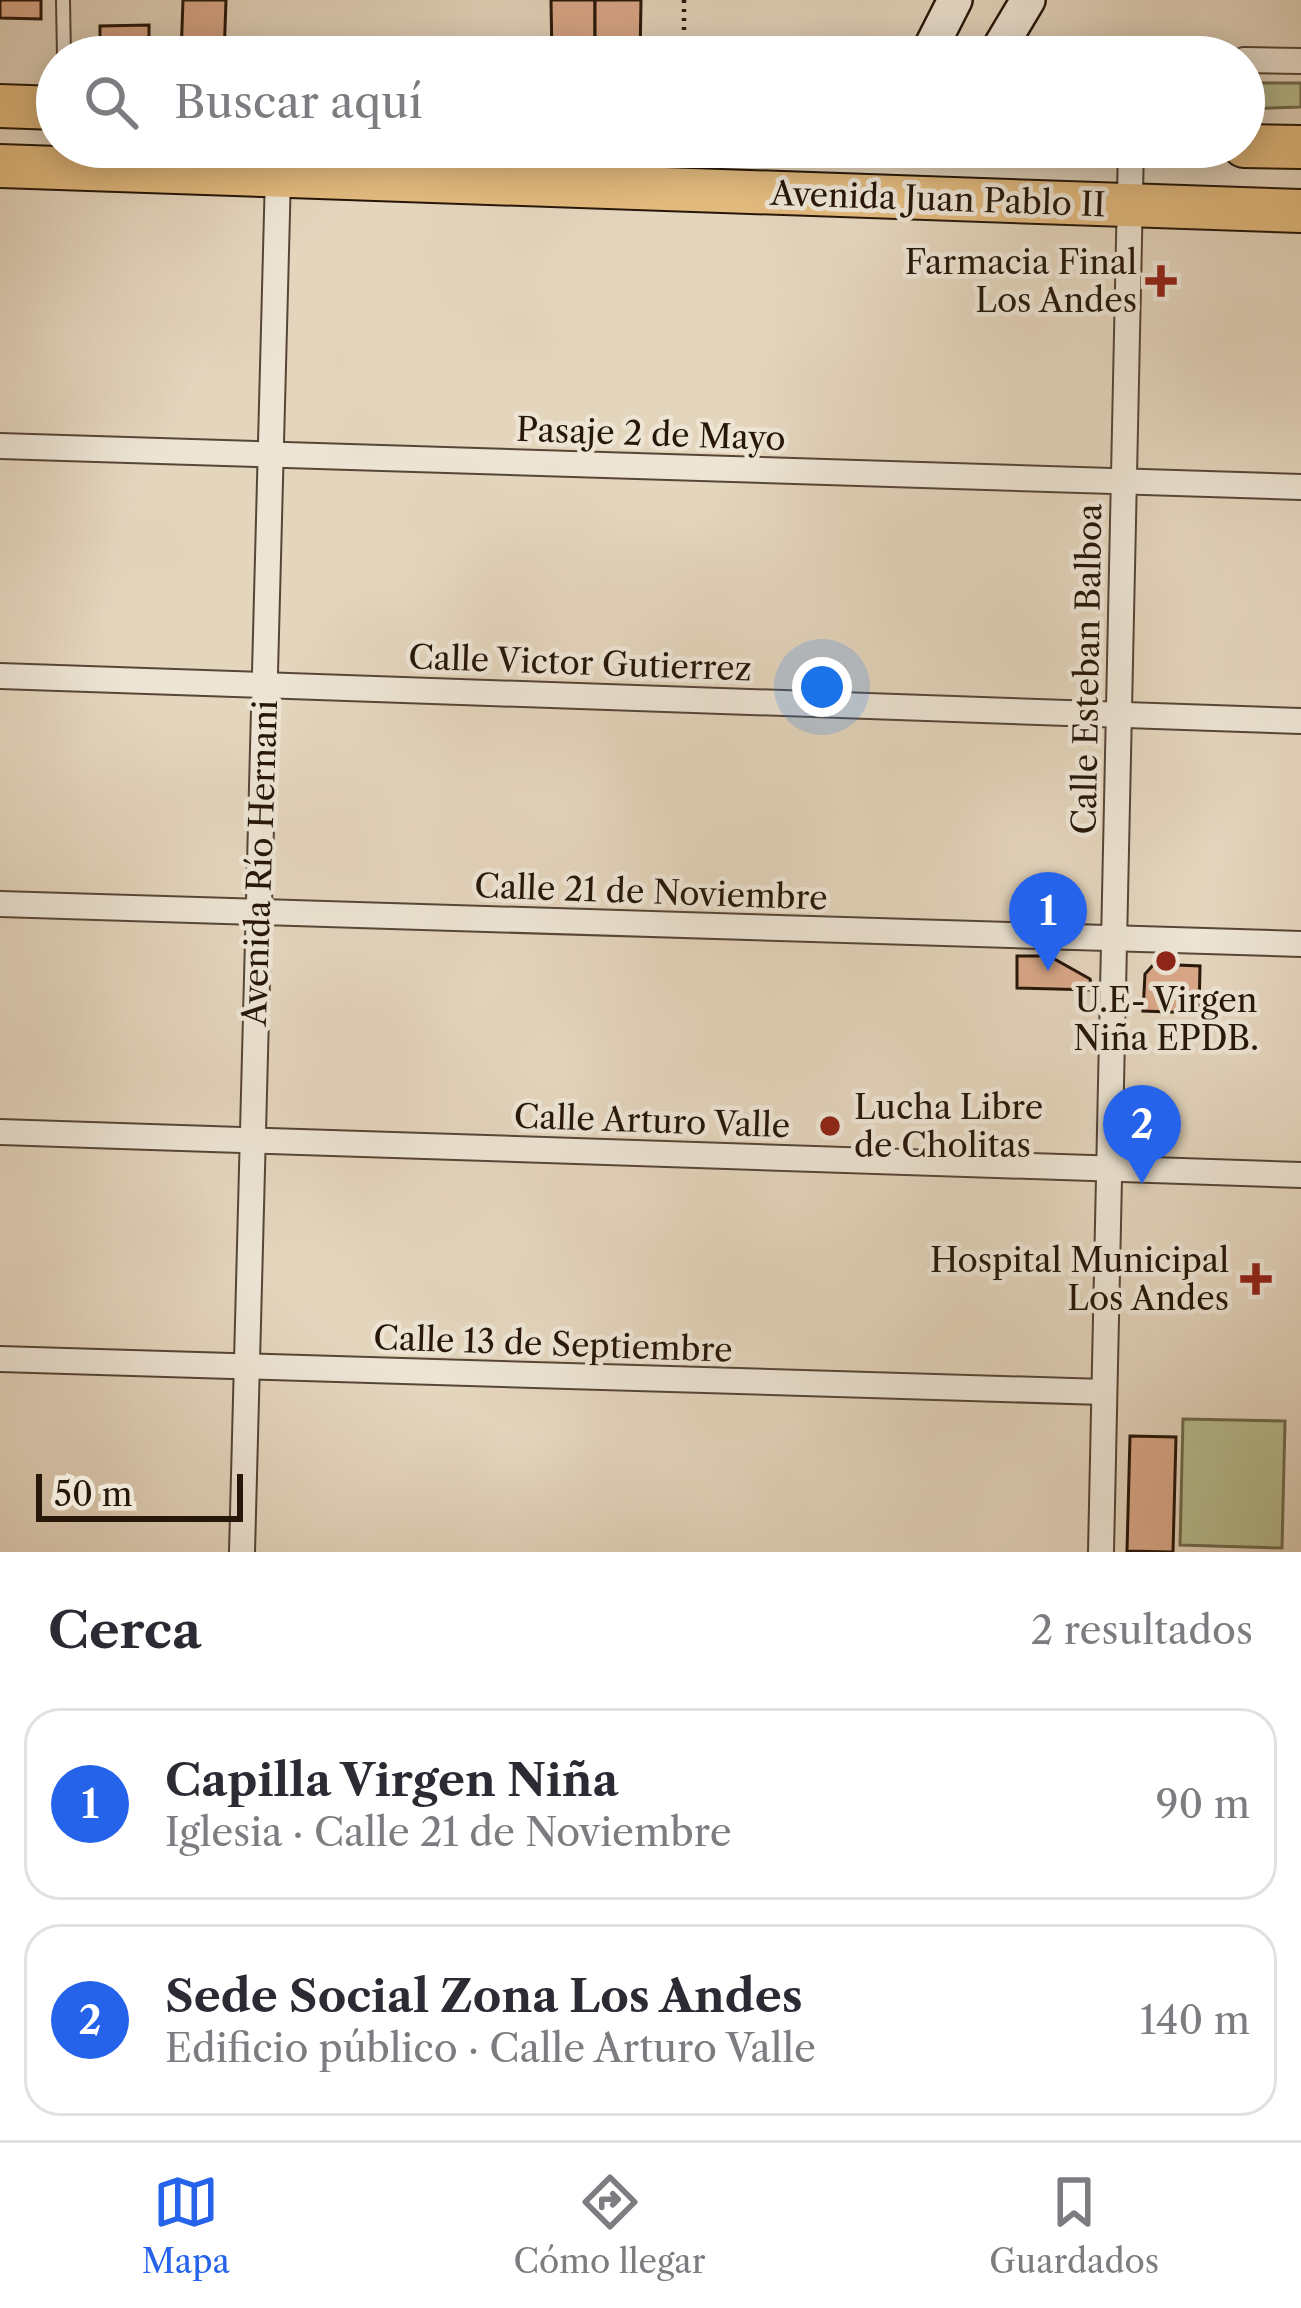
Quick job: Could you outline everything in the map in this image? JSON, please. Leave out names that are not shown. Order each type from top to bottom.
[{"type":"highway","points":[[0,106],[36,107]]},
{"type":"highway","points":[[1265,146],[1301,147]]},
{"type":"highway","name":"Avenida Juan Pablo II","points":[[0,166],[36,167]]},
{"type":"highway","name":"Avenida Juan Pablo II","points":[[62,168],[1301,211]]},
{"type":"street","points":[[937,36],[955,0]]},
{"type":"street","points":[[1007,36],[1028,0]]},
{"type":"street","points":[[1265,61],[1301,62]]},
{"type":"street","name":"Calle Esteban Balboa","points":[[1101,1552],[1131,168]]},
{"type":"street","name":"Avenida Río Hernani","points":[[242,1552],[278,175]]},
{"type":"street","name":"Pasaje 2 de Mayo","points":[[0,446],[1301,488]]},
{"type":"street","name":"Calle Victor Gutierrez","points":[[0,676],[1301,721]]},
{"type":"street","name":"Calle 21 de Noviembre","points":[[0,904],[1301,944]]},
{"type":"street","name":"Calle Arturo Valle","points":[[0,1132],[1301,1175]]},
{"type":"street","name":"Calle 13 de Septiembre","points":[[0,1359],[1105,1393]]},
{"type":"lane","points":[[64,0],[64,36]]},
{"type":"path","points":[[684,0],[684,36]]},
{"type":"green space","points":[[1265,83],[1301,83],[1301,107],[1265,108]]},
{"type":"green space","points":[[1183,1419],[1285,1421],[1282,1548],[1180,1545]]},
{"type":"building","points":[[0,0],[41,0],[41,19],[0,18]]},
{"type":"building","points":[[183,0],[226,0],[225,36],[182,36]]},
{"type":"building","points":[[551,0],[595,0],[595,36],[552,36]]},
{"type":"building","points":[[595,0],[641,0],[640,36],[595,36]]},
{"type":"building","points":[[149,25],[149,36],[100,36],[100,26]]},
{"type":"building","points":[[1017,956],[1049,956],[1090,979],[1093,990],[1017,988]]},
{"type":"building","points":[[1154,964],[1200,966],[1199,1013],[1143,1011],[1145,974]]},
{"type":"building","points":[[1130,1436],[1176,1437],[1173,1552],[1127,1551]]},
{"type":"place","name":"Farmacia Final Los Andes","points":[[1161,281]]},
{"type":"place","name":"U.E- Virgen Niña EPDB.","points":[[1166,961]]},
{"type":"place","name":"Capilla Virgen Niña","points":[[1048,971]]},
{"type":"place","name":"Lucha Libre de Cholitas","points":[[830,1126]]},
{"type":"place","name":"Sede Social Zona Los Andes","points":[[1142,1184]]},
{"type":"place","name":"Hospital Municipal Los Andes","points":[[1256,1279]]}]
